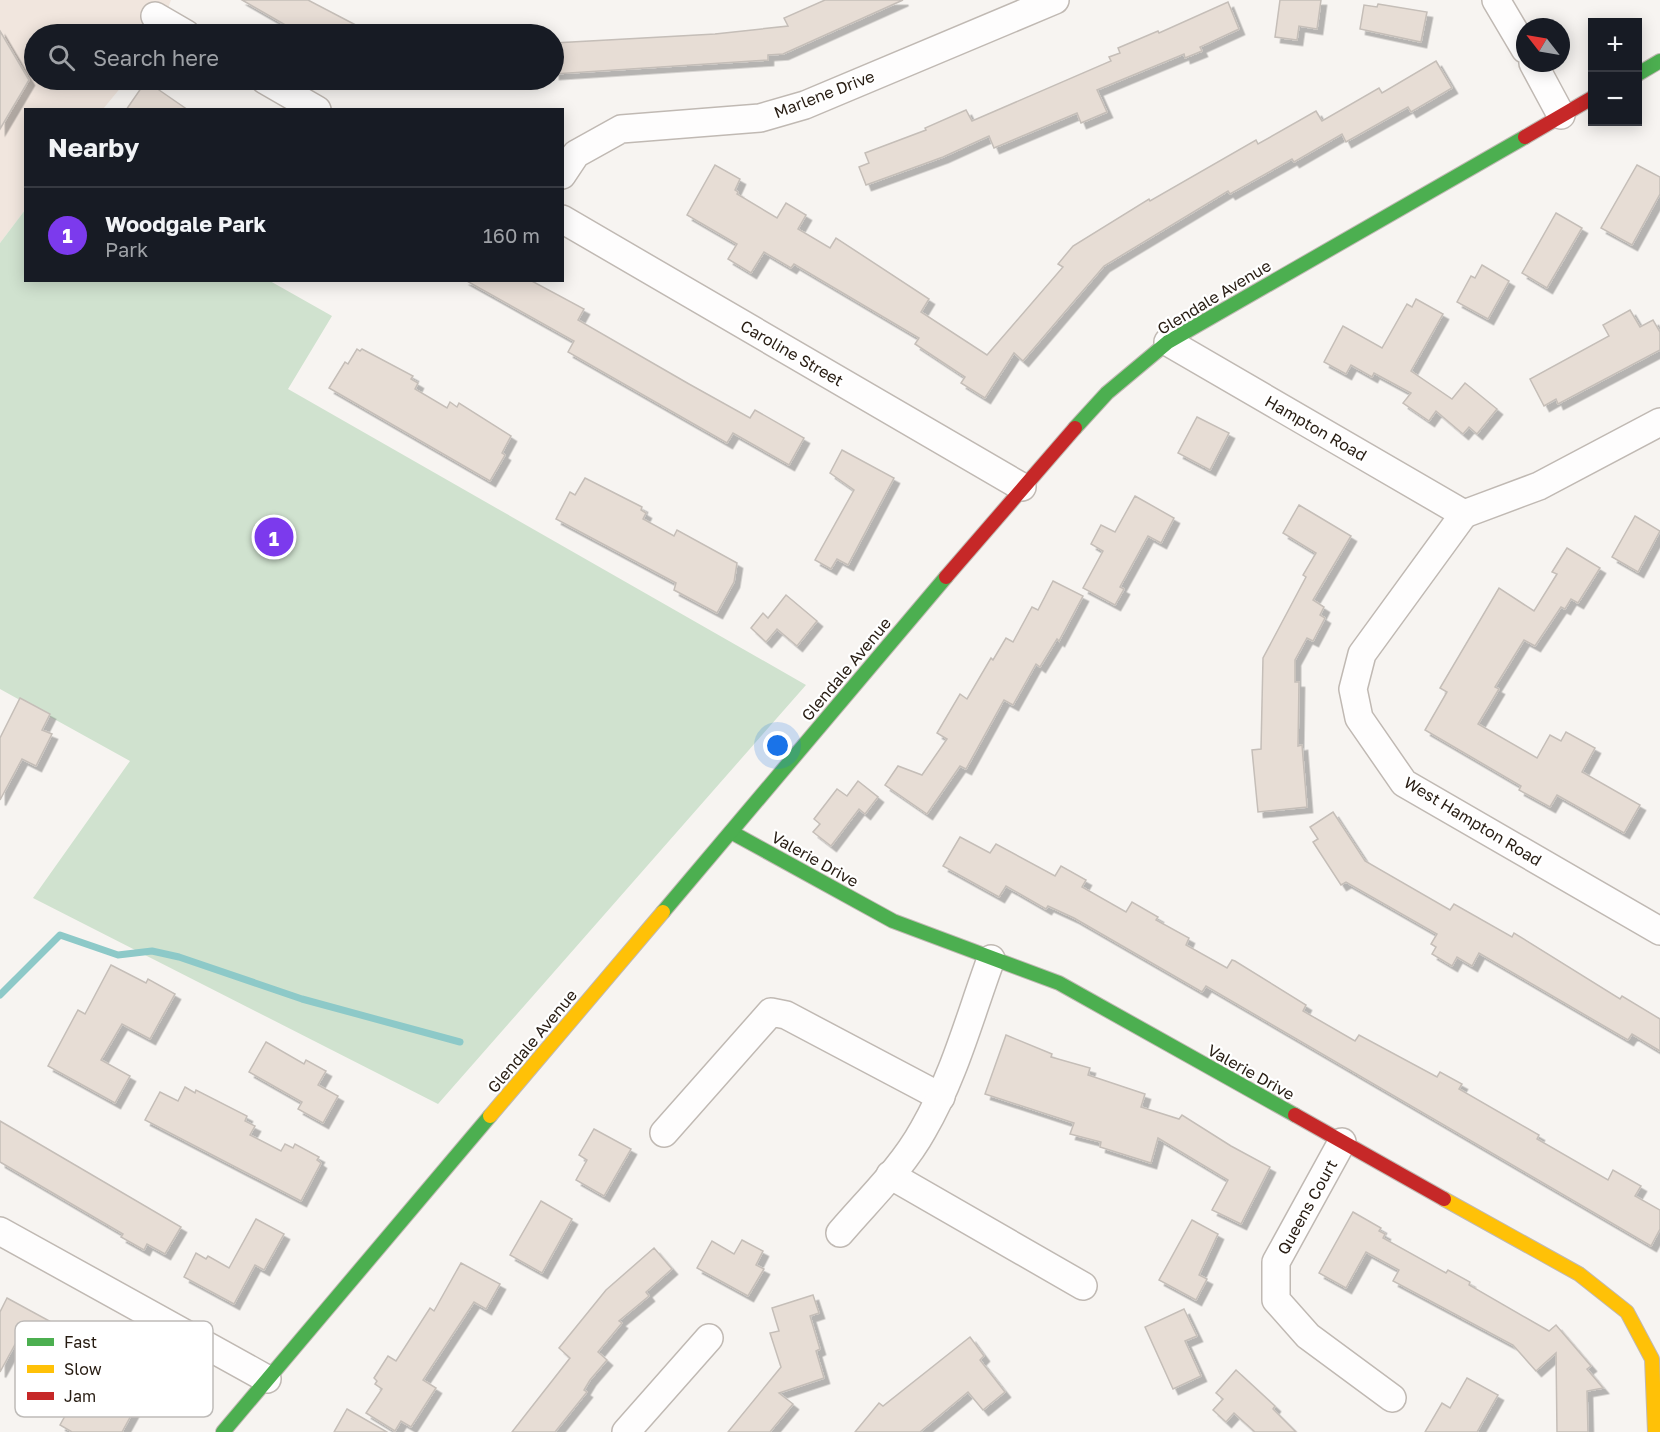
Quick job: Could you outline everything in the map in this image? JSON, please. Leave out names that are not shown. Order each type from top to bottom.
[{"type":"main road","points":[[1641,72],[1660,61]]},
{"type":"main road","name":"Glendale Avenue","points":[[223,1432],[1022,487],[1107,393],[1168,342],[1588,101]]},
{"type":"main road","name":"Valerie Drive","points":[[731,832],[893,921],[1059,983],[1579,1274],[1627,1312],[1652,1359],[1655,1432]]},
{"type":"street","name":"Marlene Drive","points":[[564,172],[576,154],[621,129],[760,118],[805,105],[1054,0]]},
{"type":"street","points":[[1496,0],[1516,34]]},
{"type":"street","points":[[155,16],[169,24]]},
{"type":"street","points":[[1538,72],[1561,115]]},
{"type":"street","points":[[282,90],[314,108]]},
{"type":"street","name":"Caroline Street","points":[[564,220],[1022,487]]},
{"type":"street","name":"Hampton Road","points":[[1168,342],[1464,514]]},
{"type":"street","points":[[1464,514],[1539,486],[1660,422]]},
{"type":"street","name":"West Hampton Road","points":[[1464,514],[1362,654],[1353,689],[1359,718],[1404,783],[1660,931]]},
{"type":"street","points":[[840,1233],[890,1175],[922,1131],[940,1097],[991,959]]},
{"type":"street","points":[[664,1132],[771,1012],[786,1015],[940,1097]]},
{"type":"street","name":"Queens Court","points":[[1342,1142],[1276,1262],[1276,1300],[1308,1336],[1392,1398]]},
{"type":"street","points":[[890,1175],[1083,1286]]},
{"type":"street","points":[[0,1231],[162,1321]]},
{"type":"street","points":[[626,1432],[709,1338]]},
{"type":"street","points":[[213,1349],[267,1379]]},
{"type":"shaded area","points":[[0,0],[171,0],[163,24],[24,24],[24,90],[119,90],[104,108],[24,108],[24,211],[0,243]]},
{"type":"green space","points":[[24,211],[24,282],[272,282],[332,316],[288,389],[806,685],[438,1104],[33,898],[130,761],[0,689],[0,243]]},
{"type":"building","points":[[242,0],[308,0],[354,24],[284,24]]},
{"type":"building","points":[[825,0],[903,0],[783,54],[768,55],[768,60],[564,73],[564,42],[715,34],[788,26],[784,18]]},
{"type":"building","points":[[1280,0],[1321,0],[1317,29],[1299,26],[1297,40],[1275,37]]},
{"type":"building","points":[[1228,2],[1239,29],[1200,47],[1202,51],[1185,58],[1184,54],[1097,90],[1107,112],[1081,123],[1077,113],[994,148],[989,136],[943,157],[866,185],[859,167],[869,163],[865,153],[926,130],[925,128],[966,110],[972,121],[1111,61],[1109,57],[1120,53],[1118,48],[1158,31],[1159,33]]},
{"type":"building","points":[[1378,4],[1427,12],[1421,42],[1360,29],[1364,5],[1377,7]]},
{"type":"building","points":[[0,31],[24,72],[24,88],[0,129]]},
{"type":"building","points":[[1436,61],[1452,88],[1411,112],[1408,107],[1346,142],[1342,134],[1294,162],[1292,159],[1230,194],[1228,191],[1104,266],[1023,361],[1014,353],[985,398],[961,383],[965,377],[915,344],[919,338],[794,264],[791,268],[764,252],[751,273],[728,259],[737,244],[687,215],[715,165],[740,179],[735,190],[737,194],[777,218],[786,203],[806,215],[798,229],[830,248],[836,238],[929,299],[921,312],[987,355],[1063,267],[1058,264],[1073,246],[1149,199],[1150,201],[1256,140],[1258,144],[1316,111],[1322,121],[1379,88],[1382,93]]},
{"type":"building","points":[[140,90],[159,90],[185,108],[127,108]]},
{"type":"building","points":[[1637,165],[1660,177],[1660,194],[1632,245],[1601,228]]},
{"type":"building","points":[[1556,213],[1582,228],[1547,288],[1522,273]]},
{"type":"building","points":[[1482,265],[1509,281],[1488,319],[1457,302],[1471,276],[1475,278]]},
{"type":"building","points":[[469,282],[534,282],[584,309],[578,320],[750,418],[755,410],[804,438],[789,465],[733,433],[727,443],[568,352],[574,341]]},
{"type":"building","points":[[1416,299],[1443,314],[1411,371],[1452,399],[1465,383],[1497,409],[1477,434],[1469,427],[1463,434],[1436,411],[1429,421],[1403,403],[1411,393],[1374,373],[1372,377],[1351,365],[1346,374],[1324,362],[1343,326],[1382,348],[1407,304],[1412,307]]},
{"type":"building","points":[[1630,310],[1640,327],[1653,320],[1660,332],[1660,350],[1558,404],[1556,399],[1544,406],[1530,379],[1609,336],[1603,325]]},
{"type":"building","points":[[357,349],[360,351],[362,349],[413,376],[411,379],[418,383],[415,389],[447,408],[450,402],[457,407],[459,403],[511,436],[502,453],[505,455],[490,481],[329,388],[345,362],[348,364]]},
{"type":"building","points":[[1197,417],[1229,433],[1210,470],[1178,453]]},
{"type":"building","points":[[842,450],[894,478],[848,565],[837,559],[831,569],[815,560],[854,490],[830,473]]},
{"type":"building","points":[[585,478],[642,507],[641,510],[646,513],[643,519],[674,536],[677,530],[737,563],[734,582],[717,613],[674,590],[676,583],[556,519],[570,492],[575,495]]},
{"type":"building","points":[[1135,496],[1174,518],[1161,543],[1148,536],[1120,587],[1124,589],[1115,605],[1083,588],[1103,551],[1091,544],[1101,525],[1115,532]]},
{"type":"building","points":[[1299,505],[1351,536],[1313,600],[1324,607],[1320,615],[1325,618],[1313,641],[1307,638],[1295,660],[1295,682],[1299,682],[1298,746],[1302,745],[1307,807],[1258,812],[1252,750],[1261,749],[1263,658],[1306,577],[1303,575],[1316,553],[1283,533]]},
{"type":"building","points":[[1635,516],[1660,531],[1638,572],[1612,557]]},
{"type":"building","points":[[1567,548],[1600,568],[1578,603],[1571,599],[1565,609],[1561,607],[1535,646],[1524,640],[1495,687],[1499,689],[1478,724],[1537,758],[1550,735],[1561,741],[1566,732],[1595,748],[1582,772],[1640,805],[1624,833],[1557,795],[1550,807],[1519,790],[1521,786],[1425,730],[1447,692],[1440,688],[1499,588],[1534,611],[1557,574],[1552,572]]},
{"type":"building","points":[[1053,581],[1083,596],[1059,641],[1057,639],[1040,667],[1036,664],[1013,705],[1004,700],[966,769],[960,766],[927,814],[885,785],[898,766],[922,775],[947,739],[937,733],[960,694],[967,699],[991,658],[993,660],[1006,638],[1013,642],[1032,607],[1038,610]]},
{"type":"building","points":[[786,595],[817,621],[797,646],[777,629],[766,642],[751,628],[763,613],[768,618]]},
{"type":"building","points":[[20,698],[50,714],[42,730],[52,734],[36,766],[22,759],[0,800],[0,738]]},
{"type":"building","points":[[858,781],[878,797],[865,814],[859,809],[831,846],[813,832],[820,824],[814,819],[837,789],[847,796]]},
{"type":"building","points":[[1333,812],[1365,861],[1450,910],[1454,904],[1512,937],[1514,933],[1620,999],[1622,996],[1660,1019],[1660,1051],[1632,1034],[1628,1040],[1479,953],[1472,966],[1457,957],[1452,966],[1432,954],[1436,947],[1431,944],[1437,934],[1346,882],[1341,885],[1313,842],[1318,839],[1310,827]]},
{"type":"building","points":[[960,837],[990,853],[996,844],[1055,876],[1061,866],[1086,880],[1082,887],[1126,912],[1132,902],[1158,917],[1156,920],[1189,938],[1186,945],[1227,968],[1232,960],[1235,961],[1306,1005],[1303,1011],[1355,1041],[1359,1035],[1437,1077],[1440,1072],[1462,1084],[1459,1089],[1539,1135],[1537,1139],[1608,1180],[1613,1170],[1641,1186],[1635,1196],[1660,1210],[1660,1229],[1651,1246],[1206,986],[1202,992],[1074,918],[1048,906],[1046,909],[1006,886],[999,897],[943,866]]},
{"type":"building","points":[[111,965],[146,983],[148,979],[175,994],[150,1039],[122,1024],[101,1060],[130,1076],[115,1103],[48,1066],[78,1010],[85,1014]]},
{"type":"building","points":[[1006,1035],[1052,1054],[1051,1057],[1090,1068],[1088,1075],[1145,1094],[1141,1107],[1179,1119],[1182,1115],[1270,1167],[1241,1224],[1212,1210],[1228,1180],[1158,1138],[1151,1163],[1100,1147],[1101,1142],[1070,1134],[1074,1123],[985,1094]]},
{"type":"building","points":[[266,1042],[304,1064],[306,1060],[326,1071],[318,1085],[338,1096],[323,1123],[298,1109],[302,1102],[249,1072]]},
{"type":"building","points":[[185,1087],[195,1093],[196,1090],[247,1116],[245,1121],[255,1126],[250,1135],[281,1151],[285,1144],[293,1148],[295,1144],[319,1157],[317,1160],[321,1163],[301,1201],[145,1120],[160,1092],[178,1101]]},
{"type":"building","points":[[0,1121],[181,1227],[165,1254],[147,1244],[144,1250],[121,1237],[123,1234],[0,1162]]},
{"type":"building","points":[[594,1129],[631,1149],[604,1196],[576,1180],[587,1160],[579,1155]]},
{"type":"building","points":[[541,1201],[572,1219],[542,1273],[510,1255]]},
{"type":"building","points":[[1353,1212],[1381,1228],[1379,1231],[1385,1234],[1383,1238],[1446,1273],[1448,1270],[1470,1282],[1469,1285],[1549,1331],[1556,1325],[1591,1366],[1587,1369],[1603,1388],[1587,1391],[1588,1432],[1557,1432],[1556,1353],[1536,1371],[1513,1345],[1393,1281],[1399,1270],[1366,1252],[1346,1288],[1319,1273]]},
{"type":"building","points":[[256,1219],[284,1234],[264,1270],[255,1265],[234,1304],[184,1277],[196,1253],[206,1259],[208,1256],[229,1268]]},
{"type":"building","points":[[1192,1220],[1218,1234],[1199,1275],[1207,1279],[1196,1300],[1159,1280]]},
{"type":"building","points":[[742,1240],[763,1251],[756,1265],[764,1269],[748,1296],[697,1268],[712,1241],[734,1254]]},
{"type":"building","points":[[654,1248],[672,1269],[646,1292],[649,1296],[619,1321],[622,1323],[598,1352],[607,1360],[590,1380],[584,1390],[587,1392],[555,1432],[512,1432],[570,1358],[559,1348],[606,1290]]},
{"type":"building","points":[[461,1263],[500,1284],[486,1309],[474,1302],[423,1380],[436,1388],[411,1427],[401,1421],[395,1431],[366,1413],[382,1389],[375,1384],[377,1381],[374,1378],[388,1356],[396,1361],[430,1308],[434,1311]]},
{"type":"building","points":[[813,1295],[819,1313],[810,1316],[820,1349],[816,1351],[824,1378],[779,1393],[793,1404],[770,1432],[728,1432],[781,1367],[770,1333],[779,1331],[772,1308]]},
{"type":"building","points":[[7,1298],[49,1321],[15,1321],[15,1344],[0,1372],[0,1312]]},
{"type":"building","points":[[1184,1309],[1197,1336],[1185,1341],[1201,1376],[1173,1389],[1145,1327]]},
{"type":"building","points":[[970,1337],[984,1356],[980,1360],[1005,1392],[983,1410],[968,1392],[920,1432],[855,1432],[879,1403],[883,1406]]},
{"type":"building","points":[[1236,1370],[1275,1406],[1273,1409],[1296,1432],[1255,1432],[1234,1413],[1226,1422],[1213,1410],[1223,1399],[1216,1393]]},
{"type":"building","points":[[1467,1378],[1498,1395],[1477,1432],[1425,1432],[1442,1403],[1450,1408]]},
{"type":"building","points":[[347,1409],[387,1432],[334,1432]]},
{"type":"building","points":[[64,1417],[130,1417],[122,1432],[72,1432],[60,1425]]},
{"type":"waterway","points":[[0,995],[60,935],[118,955],[152,951],[179,957],[302,999],[460,1042]]},
{"type":"traffic: fast","points":[[1641,72],[1660,61]]},
{"type":"traffic: fast","points":[[1075,428],[1107,393],[1168,342],[1525,137]]},
{"type":"traffic: fast","points":[[663,912],[946,577]]},
{"type":"traffic: fast","points":[[731,832],[893,921],[1059,983],[1295,1115]]},
{"type":"traffic: fast","points":[[223,1432],[490,1116]]},
{"type":"traffic: slow","points":[[490,1116],[663,912]]},
{"type":"traffic: slow","points":[[1444,1199],[1579,1274],[1627,1312],[1652,1359],[1655,1432]]},
{"type":"traffic: jam","points":[[1525,137],[1588,100]]},
{"type":"traffic: jam","points":[[946,577],[1075,428]]},
{"type":"traffic: jam","points":[[1295,1115],[1444,1199]]},
{"type":"place","name":"Woodgale Park","points":[[274,537]]}]
